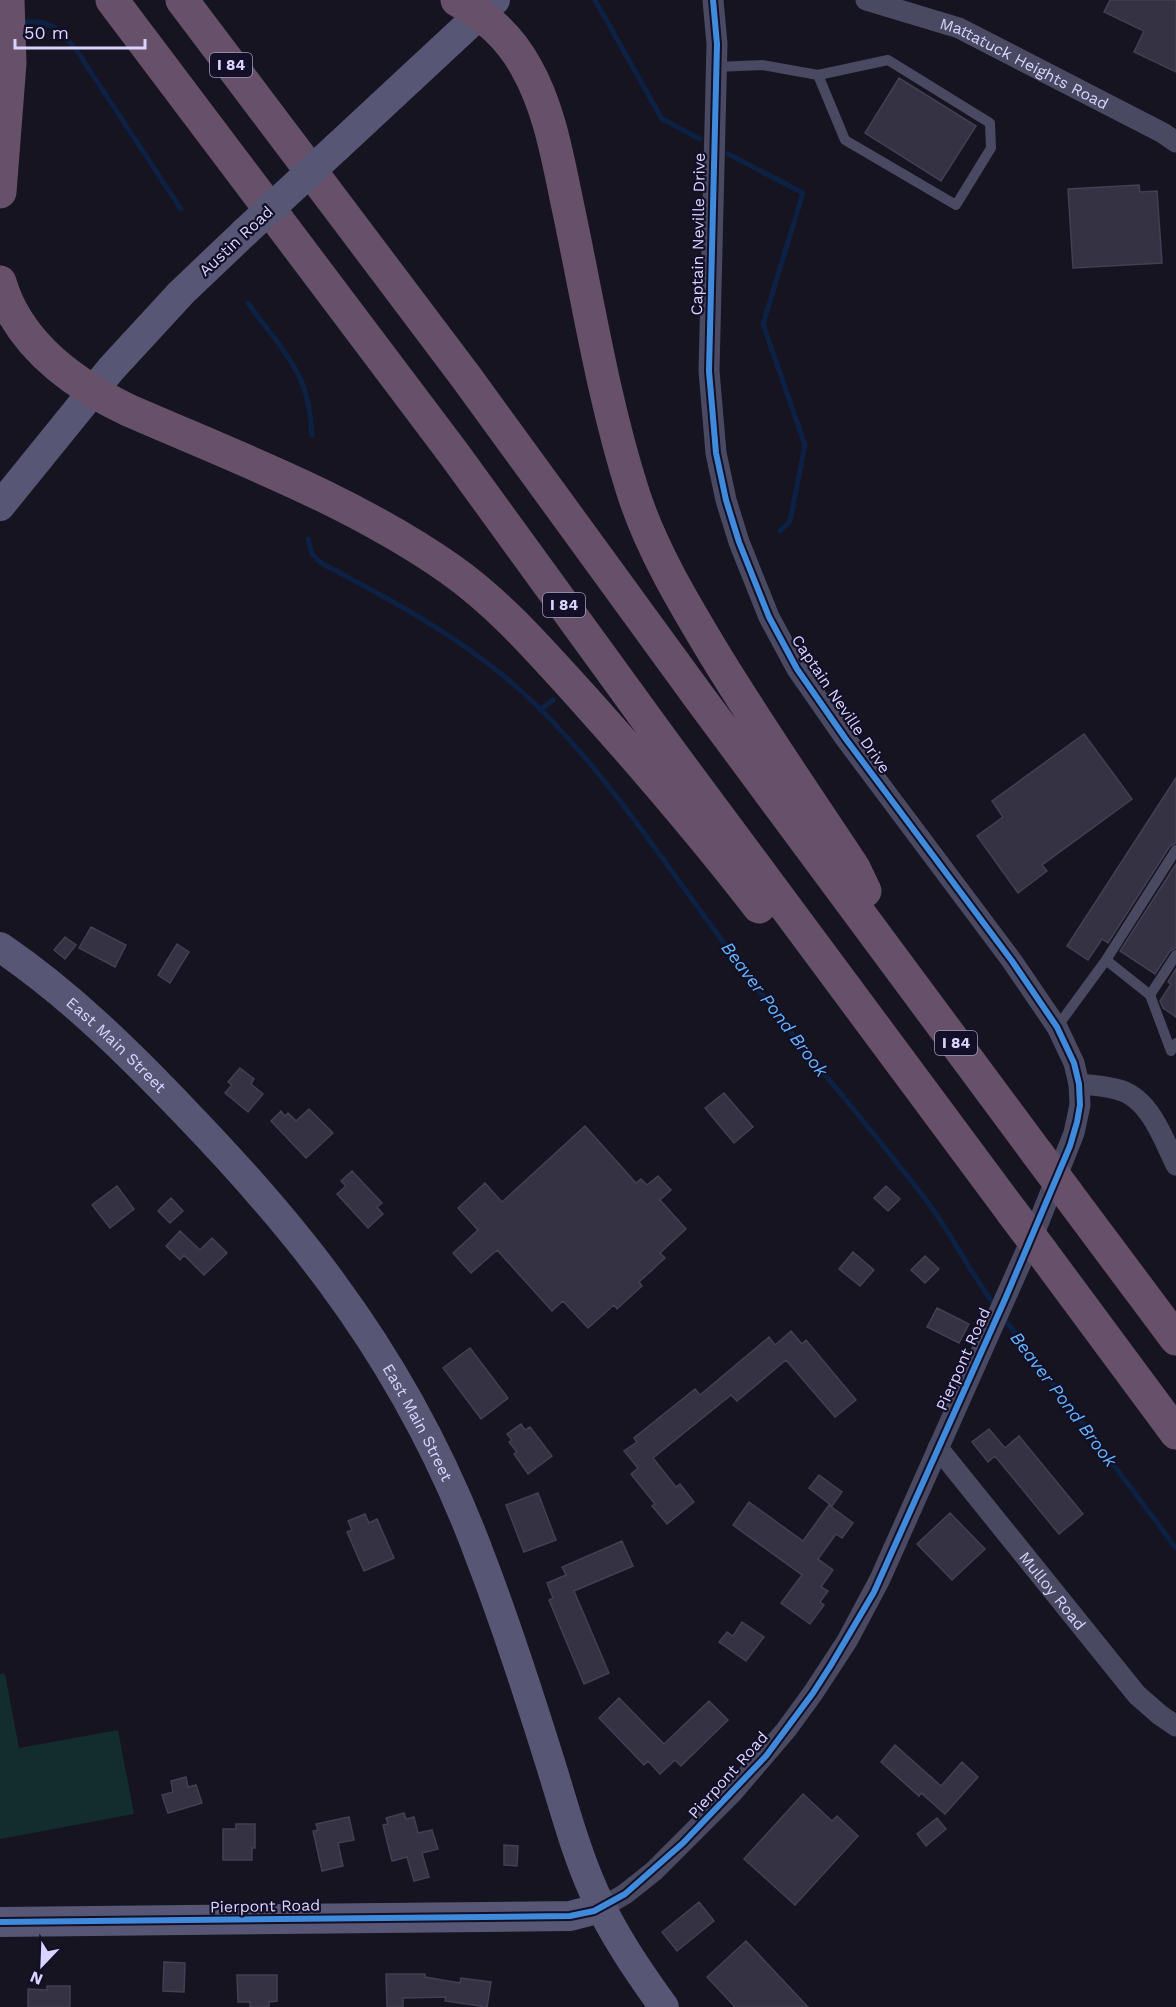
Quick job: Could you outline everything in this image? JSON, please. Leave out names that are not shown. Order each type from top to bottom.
[{"type":"highway","points":[[0,192],[9,83],[11,33],[8,0]]},
{"type":"highway","name":"I 84","points":[[112,0],[454,454],[676,759],[1176,1433]]},
{"type":"highway","name":"I 84","points":[[182,0],[466,377],[699,697],[1176,1339]]},
{"type":"highway","points":[[478,5],[518,52],[533,79],[544,106],[562,177],[616,429],[641,516],[677,589],[708,643],[859,877],[868,899],[874,933]]},
{"type":"highway","points":[[0,282],[10,308],[31,339],[59,368],[92,392],[351,509],[422,550],[476,588],[520,629],[614,733],[780,933],[802,952],[832,968]]},
{"type":"street","name":"Captain Neville Drive","points":[[713,0],[716,67],[709,339],[711,406],[719,470],[745,561],[775,629],[820,703],[1011,961],[1057,1028],[1071,1055],[1079,1084]]},
{"type":"street","name":"Mattatuck Heights Road","points":[[866,0],[959,28],[1163,133],[1176,142]]},
{"type":"street","name":"Austin Road","points":[[0,506],[92,392],[173,301],[337,147],[478,5]]},
{"type":"street","name":"East Main Street","points":[[0,947],[86,1015],[216,1144],[304,1247],[371,1340],[429,1441],[474,1539],[505,1624],[583,1864],[601,1908],[619,1940],[664,2007]]},
{"type":"street","name":"Pierpont Road","points":[[0,1922],[570,1916],[601,1908],[639,1884],[710,1817],[766,1756],[813,1693],[847,1641],[874,1592],[1036,1229],[1074,1132],[1079,1113],[1079,1084]]},
{"type":"street","points":[[1079,1084],[1118,1089],[1133,1096],[1154,1122],[1176,1165]]},
{"type":"street","name":"Mulloy Road","points":[[938,1448],[1137,1695],[1176,1726]]},
{"type":"lane","points":[[716,67],[762,65],[818,75],[888,60],[990,123],[991,148],[956,205],[845,140],[818,75]]},
{"type":"lane","points":[[1057,1028],[1106,960],[1176,850]]},
{"type":"lane","points":[[1150,995],[1176,955]]},
{"type":"lane","points":[[1106,960],[1150,995],[1171,1051],[1176,1043]]},
{"type":"green space","points":[[0,1674],[5,1674],[19,1748],[118,1730],[134,1814],[0,1839]]},
{"type":"building","points":[[1110,0],[1176,0],[1176,72],[1134,52],[1144,31],[1104,12]]},
{"type":"building","points":[[899,78],[976,126],[941,181],[865,133]]},
{"type":"building","points":[[1139,185],[1140,192],[1157,191],[1162,263],[1073,268],[1068,189]]},
{"type":"building","points":[[1084,734],[1132,799],[1042,865],[1047,871],[1018,893],[977,836],[1003,817],[992,801]]},
{"type":"building","points":[[1176,778],[1176,843],[1170,846],[1108,943],[1102,939],[1088,960],[1067,946]]},
{"type":"building","points":[[1176,864],[1176,948],[1170,951],[1155,974],[1120,951]]},
{"type":"building","points":[[91,927],[126,945],[115,967],[79,948]]},
{"type":"building","points":[[65,937],[76,945],[65,959],[54,950]]},
{"type":"building","points":[[177,944],[189,952],[170,983],[158,975]]},
{"type":"building","points":[[1176,969],[1176,1017],[1163,1008],[1160,1001],[1171,984],[1168,982]]},
{"type":"building","points":[[240,1068],[254,1079],[251,1084],[263,1094],[248,1112],[225,1093],[232,1085],[228,1082]]},
{"type":"building","points":[[724,1093],[753,1127],[734,1143],[705,1108]]},
{"type":"building","points":[[309,1109],[333,1133],[306,1158],[271,1121],[281,1111],[285,1116],[288,1113],[296,1121]]},
{"type":"building","points":[[585,1126],[636,1183],[641,1179],[647,1185],[658,1176],[671,1190],[660,1200],[686,1229],[660,1253],[665,1258],[639,1282],[642,1286],[617,1309],[614,1305],[588,1328],[563,1301],[552,1311],[497,1250],[471,1273],[453,1253],[478,1230],[458,1208],[485,1183],[502,1202]]},
{"type":"building","points":[[352,1171],[382,1203],[377,1207],[383,1214],[368,1228],[337,1194],[346,1186],[341,1181]]},
{"type":"building","points":[[117,1186],[134,1209],[110,1228],[92,1205]]},
{"type":"building","points":[[886,1186],[900,1199],[888,1211],[874,1198]]},
{"type":"building","points":[[171,1198],[183,1211],[170,1223],[158,1211]]},
{"type":"building","points":[[180,1231],[200,1250],[212,1238],[227,1253],[204,1275],[184,1255],[180,1260],[166,1246]]},
{"type":"building","points":[[853,1252],[874,1270],[860,1286],[839,1269]]},
{"type":"building","points":[[925,1256],[939,1269],[925,1283],[911,1270]]},
{"type":"building","points":[[937,1308],[969,1324],[959,1343],[927,1327]]},
{"type":"building","points":[[791,1331],[802,1344],[806,1340],[856,1400],[835,1417],[786,1360],[737,1401],[731,1395],[653,1458],[676,1487],[680,1484],[694,1502],[667,1524],[652,1506],[655,1504],[631,1474],[638,1468],[624,1451],[637,1442],[634,1438],[695,1389],[700,1395],[769,1337],[775,1345]]},
{"type":"building","points":[[470,1348],[508,1398],[481,1419],[443,1368]]},
{"type":"building","points":[[521,1424],[525,1430],[530,1427],[552,1456],[528,1474],[514,1454],[517,1452],[509,1442],[512,1440],[507,1434]]},
{"type":"building","points":[[989,1429],[1005,1448],[1019,1436],[1083,1514],[1059,1534],[995,1456],[988,1462],[972,1442]]},
{"type":"building","points":[[819,1475],[842,1492],[832,1506],[809,1488]]},
{"type":"building","points":[[538,1493],[556,1540],[524,1552],[506,1505]]},
{"type":"building","points":[[749,1502],[803,1541],[829,1505],[853,1523],[842,1538],[836,1534],[818,1559],[833,1570],[821,1587],[828,1591],[820,1602],[824,1605],[810,1624],[781,1603],[802,1575],[733,1525]]},
{"type":"building","points":[[950,1513],[985,1549],[952,1580],[917,1544]]},
{"type":"building","points":[[365,1514],[369,1523],[377,1519],[394,1558],[364,1571],[347,1532],[352,1530],[348,1521]]},
{"type":"building","points":[[622,1541],[633,1566],[574,1591],[609,1673],[584,1684],[549,1600],[553,1598],[547,1583],[566,1575],[562,1567]]},
{"type":"building","points":[[742,1622],[764,1637],[746,1661],[719,1642],[727,1632],[733,1636]]},
{"type":"building","points":[[619,1698],[664,1744],[709,1701],[728,1720],[681,1766],[675,1760],[660,1774],[648,1761],[644,1765],[599,1718]]},
{"type":"building","points":[[895,1745],[941,1786],[962,1762],[978,1777],[945,1814],[921,1793],[919,1796],[881,1762]]},
{"type":"building","points":[[186,1777],[188,1787],[196,1785],[202,1803],[168,1813],[162,1795],[173,1792],[171,1781]]},
{"type":"building","points":[[803,1794],[832,1821],[837,1816],[858,1836],[795,1905],[744,1859]]},
{"type":"building","points":[[404,1813],[406,1819],[414,1817],[418,1833],[432,1830],[438,1849],[422,1853],[429,1877],[414,1881],[407,1857],[392,1861],[383,1825],[388,1824],[386,1818]]},
{"type":"building","points":[[349,1817],[354,1840],[338,1843],[343,1866],[322,1871],[313,1831],[318,1830],[316,1824]]},
{"type":"building","points":[[937,1818],[946,1829],[926,1846],[917,1834]]},
{"type":"building","points":[[236,1824],[255,1824],[255,1848],[252,1848],[252,1860],[223,1860],[223,1829],[236,1829]]},
{"type":"building","points":[[504,1845],[518,1846],[517,1866],[504,1865]]},
{"type":"building","points":[[699,1902],[714,1921],[677,1951],[662,1932]]},
{"type":"building","points":[[746,1941],[808,2007],[735,2007],[707,1977]]},
{"type":"building","points":[[164,1962],[185,1963],[184,1992],[163,1991]]},
{"type":"building","points":[[386,1974],[425,1974],[425,1977],[460,1983],[461,1978],[491,1982],[487,2007],[445,2001],[446,1997],[403,1998],[403,2007],[387,2007]]},
{"type":"building","points":[[237,1975],[277,1975],[277,2001],[269,2002],[269,2007],[250,2007],[250,2002],[238,2002]]},
{"type":"building","points":[[47,1986],[70,1986],[70,2007],[28,2007],[28,1989],[47,1990]]},
{"type":"waterway","points":[[595,0],[662,119],[700,139]]},
{"type":"waterway","name":"Beaver Pond Brook","points":[[22,26],[25,22],[48,24],[59,31],[75,48],[181,209]]},
{"type":"waterway","points":[[728,154],[803,193],[763,324],[805,445],[790,521],[780,531]]},
{"type":"waterway","name":"Beaver Pond Brook","points":[[248,303],[298,374],[307,397],[312,435]]},
{"type":"waterway","name":"Beaver Pond Brook","points":[[308,539],[312,554],[321,563],[424,620],[473,652],[519,689],[575,746],[626,809],[778,1016],[926,1200],[996,1307]]},
{"type":"waterway","points":[[540,710],[553,700]]},
{"type":"waterway","name":"Beaver Pond Brook","points":[[1003,1317],[1176,1548]]},
{"type":"cycle path","points":[[0,1922],[570,1916],[594,1911],[625,1894],[683,1843],[766,1756],[831,1665],[874,1592],[1006,1297],[1070,1146],[1080,1105],[1079,1084],[1074,1063],[1057,1027],[1012,961],[845,738],[797,669],[769,617],[739,542],[726,500],[716,453],[709,371],[717,44],[713,0]]}]
